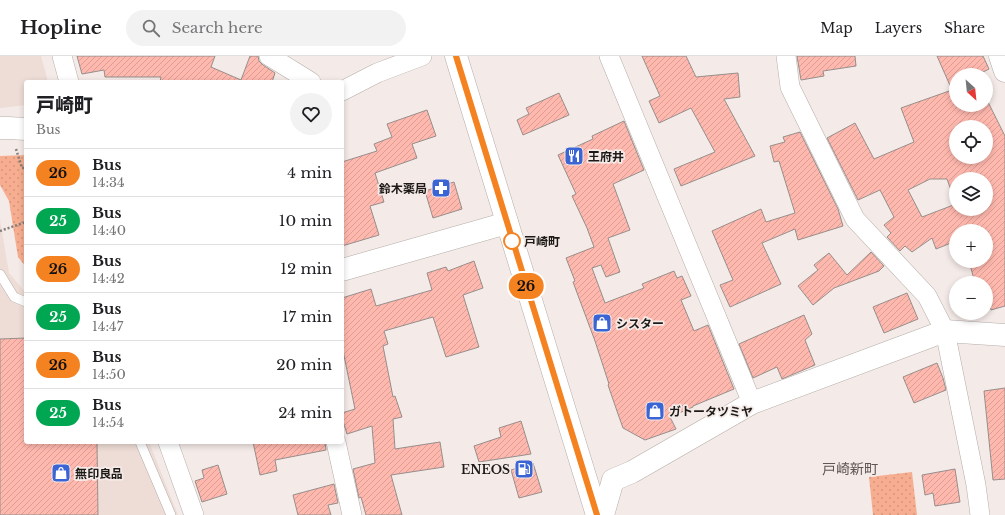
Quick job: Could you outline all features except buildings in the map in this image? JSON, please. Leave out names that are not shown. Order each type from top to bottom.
[{"type":"street","points":[[62,56],[68,80]]},
{"type":"street","points":[[269,56],[308,80]]},
{"type":"street","points":[[344,90],[377,73],[422,56]]},
{"type":"street","points":[[456,56],[597,515]]},
{"type":"street","points":[[609,56],[752,403]]},
{"type":"street","points":[[786,56],[790,87],[854,219],[927,296],[945,331],[976,485],[980,515]]},
{"type":"street","points":[[0,128],[24,129]]},
{"type":"street","points":[[344,269],[507,223]]},
{"type":"street","points":[[603,515],[613,480],[632,472],[752,403],[945,331],[1005,336]]},
{"type":"street","points":[[169,444],[194,515]]},
{"type":"street","points":[[336,444],[352,515]]},
{"type":"lane","points":[[0,274],[14,297],[24,301]]},
{"type":"lane","points":[[141,444],[170,515]]},
{"type":"path","points":[[0,231],[24,223]]},
{"type":"shaded area","points":[[0,56],[41,56],[47,80],[24,80],[24,105],[0,108]]},
{"type":"shaded area","points":[[24,155],[24,264],[18,257],[9,201],[0,185],[0,156]]},
{"type":"shaded area","points":[[0,220],[9,273],[24,291],[24,444],[150,444],[178,515],[0,515]]},
{"type":"shaded area","points":[[912,472],[917,515],[873,515],[869,477]]},
{"type":"bus line","name":"26","points":[[456,56],[597,515]]},
{"type":"place","name":"王府井","points":[[574,156]]},
{"type":"place","name":"鈴木薬局","points":[[441,188]]},
{"type":"place","name":"戸崎町","points":[[512,241]]},
{"type":"place","name":"シスター","points":[[602,323]]},
{"type":"place","name":"ガトータツミヤ","points":[[655,411]]},
{"type":"place","name":"ENEOS","points":[[524,469]]},
{"type":"place","name":"無印良品","points":[[61,473]]},
{"type":"district","name":"戸崎新町","points":[[850,469]]}]
